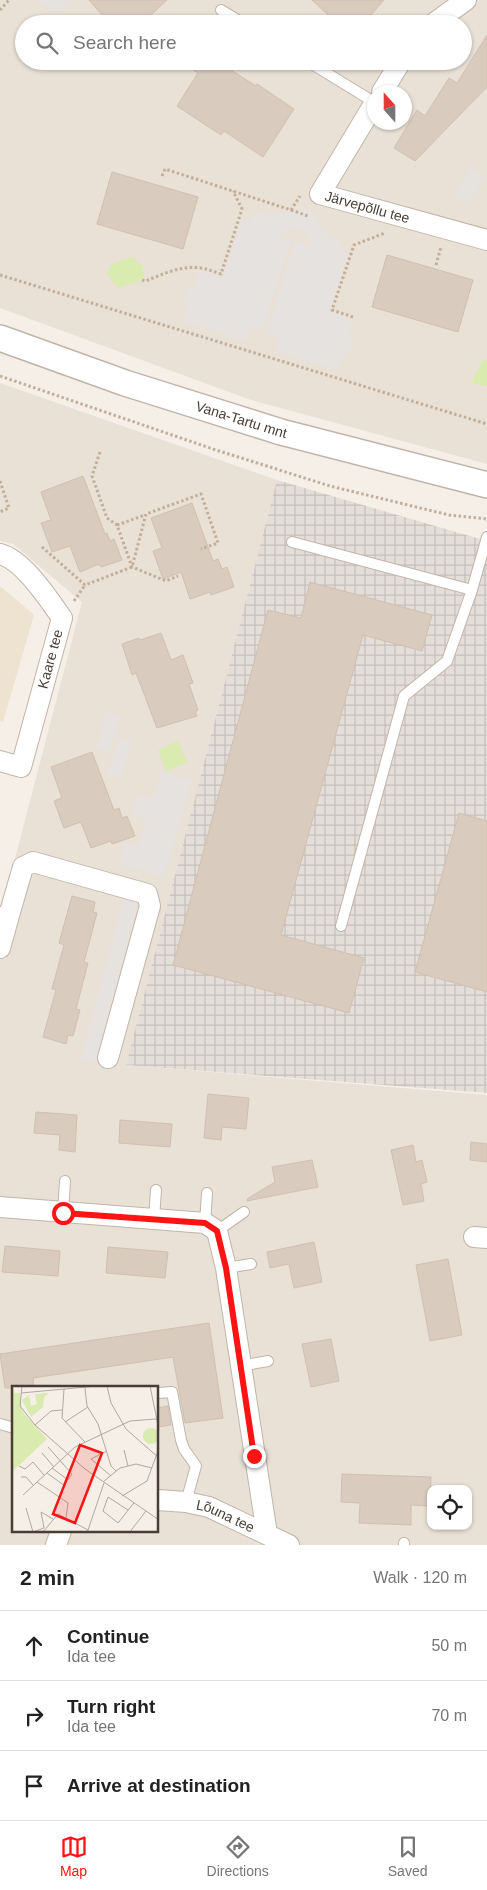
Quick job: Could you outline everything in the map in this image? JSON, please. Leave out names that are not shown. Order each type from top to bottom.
[{"type":"street","points":[[445,15],[466,0]]},
{"type":"street","points":[[386,85],[395,70]]},
{"type":"street","name":"Järvepõllu tee","points":[[367,115],[320,194],[487,240]]},
{"type":"street","name":"Vana-Tartu mnt","points":[[0,338],[125,383],[281,432],[487,485]]},
{"type":"street","name":"Kaare tee","points":[[0,554],[8,556],[38,584],[62,618],[21,767],[0,761]]},
{"type":"street","points":[[0,948],[4,918],[23,867],[33,862],[147,894],[150,906],[108,1058]]},
{"type":"street","points":[[0,1207],[211,1227],[226,1268],[267,1534]]},
{"type":"street","name":"Lõuna tee","points":[[159,1500],[186,1502],[210,1507],[289,1545]]},
{"type":"street","points":[[56,1545],[61,1532]]},
{"type":"lane","points":[[221,10],[229,15]]},
{"type":"lane","points":[[321,70],[367,99]]},
{"type":"lane","points":[[341,926],[404,696],[447,662],[472,590],[487,537]]},
{"type":"lane","points":[[292,542],[472,590]]},
{"type":"lane","points":[[63,1213],[65,1182]]},
{"type":"lane","points":[[156,1190],[159,1221]]},
{"type":"lane","points":[[207,1193],[211,1227],[244,1212]]},
{"type":"lane","points":[[226,1268],[251,1264]]},
{"type":"lane","points":[[240,1366],[268,1361]]},
{"type":"lane","points":[[159,1393],[172,1392],[184,1449],[196,1466],[186,1502]]},
{"type":"path","points":[[0,10],[8,0]]},
{"type":"path","points":[[162,176],[165,169],[308,216]]},
{"type":"path","points":[[291,210],[305,190]]},
{"type":"path","points":[[142,280],[146,281],[181,269],[191,268],[200,268],[221,274],[242,208],[232,191]]},
{"type":"path","points":[[353,317],[332,310],[354,245],[387,232]]},
{"type":"path","points":[[436,265],[442,244]]},
{"type":"path","points":[[0,275],[487,424]]},
{"type":"path","points":[[0,376],[213,449],[330,486],[449,516],[487,519]]},
{"type":"path","points":[[100,452],[92,476],[107,518],[117,525],[132,567]]},
{"type":"path","points":[[0,481],[9,508],[0,512]]},
{"type":"path","points":[[117,525],[201,494],[218,543],[201,549]]},
{"type":"path","points":[[132,567],[146,514]]},
{"type":"path","points":[[42,547],[85,585],[132,567],[166,581],[178,576]]},
{"type":"shaded area","points":[[0,0],[487,0],[487,464],[251,400],[0,308]]},
{"type":"shaded area","points":[[37,0],[71,0],[61,11],[50,11]]},
{"type":"shaded area","points":[[471,167],[485,176],[468,204],[454,195]]},
{"type":"shaded area","points":[[302,208],[316,214],[322,228],[332,238],[342,240],[339,250],[348,253],[329,312],[353,320],[349,333],[353,341],[349,353],[342,356],[337,370],[276,351],[279,343],[277,337],[267,332],[295,241],[310,245],[307,235],[300,228],[290,227],[279,236],[291,240],[262,331],[256,329],[250,331],[245,341],[183,321],[187,307],[183,300],[187,288],[191,288],[195,283],[199,270],[223,277],[242,219],[250,222],[254,212],[270,216]]},
{"type":"shaded area","points":[[0,383],[277,480],[126,1065],[487,1095],[487,1545],[0,1545],[0,916],[82,602],[13,544],[0,541]]},
{"type":"shaded area","points":[[277,480],[487,541],[487,1093],[126,1065]]},
{"type":"shaded area","points":[[0,586],[34,615],[3,722],[0,721]]},
{"type":"shaded area","points":[[107,712],[120,716],[109,752],[96,748]]},
{"type":"shaded area","points":[[118,738],[131,742],[121,779],[107,775]]},
{"type":"shaded area","points":[[160,772],[192,781],[164,877],[119,864],[126,842],[138,846],[146,820],[132,815],[138,794],[153,798]]},
{"type":"shaded area","points":[[124,896],[137,901],[137,907],[96,1062],[81,1058]]},
{"type":"green space","points":[[132,257],[143,267],[144,276],[141,280],[118,288],[107,274],[111,264]]},
{"type":"green space","points":[[483,360],[487,361],[487,386],[471,383]]},
{"type":"green space","points":[[178,741],[187,762],[166,771],[158,750]]},
{"type":"building","points":[[89,0],[167,0],[151,15],[102,15]]},
{"type":"building","points":[[312,0],[384,0],[371,15],[328,15]]},
{"type":"building","points":[[487,35],[487,87],[415,161],[394,148],[405,130],[412,130],[412,118],[417,110],[425,116],[449,78],[457,83],[465,70],[472,70],[472,59]]},
{"type":"building","points":[[193,70],[231,70],[256,86],[257,84],[294,109],[263,157],[224,131],[221,135],[177,106],[198,73]]},
{"type":"building","points":[[112,172],[198,197],[183,249],[97,224]]},
{"type":"building","points":[[387,255],[473,280],[458,332],[372,307]]},
{"type":"building","points":[[83,476],[105,534],[107,533],[110,541],[114,539],[122,560],[101,567],[99,564],[80,572],[70,546],[52,552],[41,523],[51,520],[41,492]]},
{"type":"building","points":[[192,503],[213,561],[218,559],[222,569],[227,567],[234,587],[211,595],[210,592],[190,599],[181,572],[163,579],[153,551],[162,548],[151,518]]},
{"type":"building","points":[[310,582],[432,615],[422,651],[363,635],[281,935],[364,958],[349,1013],[173,965],[268,610],[301,618]]},
{"type":"building","points":[[161,633],[171,660],[183,655],[193,683],[189,684],[198,710],[195,712],[197,716],[157,728],[136,673],[132,675],[122,644]]},
{"type":"building","points":[[92,752],[114,810],[119,808],[122,818],[127,816],[135,836],[112,844],[111,841],[91,848],[81,822],[64,828],[54,801],[62,798],[51,767]]},
{"type":"building","points":[[459,813],[487,821],[487,992],[415,972]]},
{"type":"building","points":[[72,896],[95,902],[93,912],[97,913],[84,962],[88,963],[76,1009],[80,1010],[73,1036],[68,1035],[66,1044],[43,1037],[56,990],[52,989],[64,945],[59,943]]},
{"type":"building","points":[[208,1094],[249,1098],[246,1129],[222,1127],[221,1140],[204,1138]]},
{"type":"building","points":[[36,1112],[77,1115],[75,1152],[59,1150],[60,1135],[34,1133]]},
{"type":"building","points":[[120,1120],[172,1124],[170,1147],[119,1143]]},
{"type":"building","points":[[471,1142],[487,1144],[487,1162],[470,1160]]},
{"type":"building","points":[[413,1145],[416,1162],[422,1160],[427,1182],[421,1184],[424,1201],[403,1205],[391,1150]]},
{"type":"building","points":[[312,1160],[318,1187],[247,1201],[247,1199],[275,1182],[272,1167]]},
{"type":"building","points":[[314,1242],[322,1282],[294,1288],[289,1264],[270,1268],[267,1252]]},
{"type":"building","points":[[5,1246],[60,1251],[58,1276],[2,1272]]},
{"type":"building","points":[[108,1247],[168,1252],[165,1278],[106,1273]]},
{"type":"building","points":[[448,1259],[462,1335],[430,1341],[416,1265]]},
{"type":"building","points":[[209,1323],[223,1418],[185,1423],[173,1357],[33,1378],[34,1386],[12,1386],[12,1388],[5,1388],[0,1354]]},
{"type":"building","points":[[331,1339],[339,1381],[311,1387],[302,1344]]},
{"type":"building","points":[[168,1406],[171,1425],[159,1427],[159,1408]]},
{"type":"building","points":[[342,1474],[431,1477],[431,1485],[427,1485],[427,1506],[411,1505],[411,1525],[359,1523],[360,1503],[341,1502]]},
{"type":"route","points":[[63,1213],[205,1223],[217,1231],[226,1268],[254,1456]]}]
